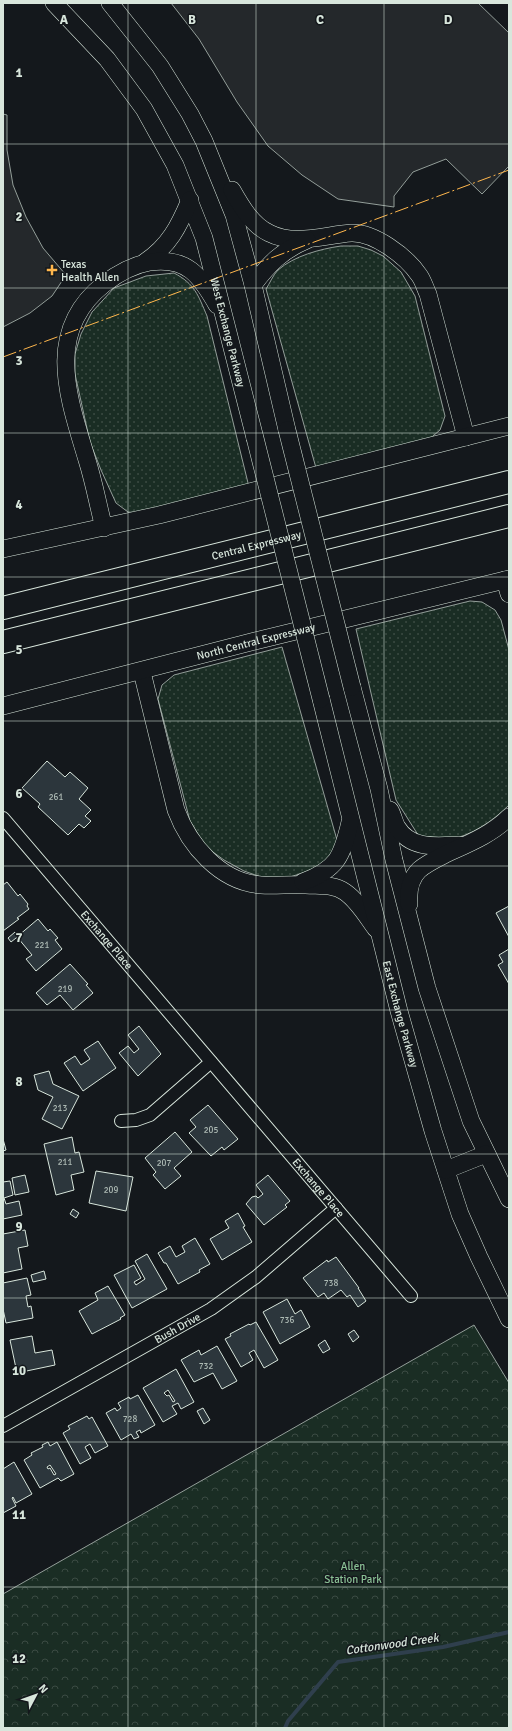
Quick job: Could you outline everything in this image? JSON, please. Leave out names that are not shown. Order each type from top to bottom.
[{"type":"highway","name":"Central Expressway","points":[[3,608],[509,482]]},
{"type":"highway","points":[[3,642],[509,516]]},
{"type":"main road","name":"West Exchange Parkway","points":[[54,3],[107,59],[144,109],[175,165],[190,200],[204,238],[321,699]]},
{"type":"main road","points":[[110,3],[160,66],[190,114],[242,207],[257,225],[269,233],[280,237],[311,238],[353,233],[371,238],[388,245],[404,258],[419,275],[428,294],[466,437]]},
{"type":"main road","points":[[204,141],[234,215],[287,430],[379,789],[394,860],[427,988],[471,1121],[509,1199]]},
{"type":"main road","points":[[104,528],[72,408],[65,371],[72,323],[82,305],[96,291],[111,279],[130,268],[143,263],[157,254],[168,243],[179,225],[190,200]]},
{"type":"main road","points":[[252,285],[277,257],[292,246],[311,238]]},
{"type":"main road","points":[[143,263],[163,260],[181,263],[195,272],[210,293],[224,318]]},
{"type":"main road","points":[[3,550],[104,528],[244,494],[331,470],[509,426]]},
{"type":"main road","name":"North Central Expressway","points":[[3,706],[142,672],[255,641],[508,585]]},
{"type":"main road","points":[[142,672],[176,810],[192,842],[211,862],[226,873],[244,882],[260,885],[322,885],[334,887],[345,892],[356,901],[381,935]]},
{"type":"main road","name":"East Exchange Parkway","points":[[321,699],[399,1011],[433,1131],[460,1214],[509,1319]]},
{"type":"main road","points":[[379,789],[397,827],[407,838],[418,844],[429,846],[467,844]]},
{"type":"main road","points":[[412,930],[408,895],[411,883],[418,871],[432,861],[498,828],[509,818]]},
{"type":"main road","points":[[297,885],[323,874],[331,866],[341,854],[351,821]]},
{"type":"main road","points":[[446,1170],[486,1154]]},
{"type":"street","name":"Exchange Place","points":[[3,818],[411,1296]]},
{"type":"street","points":[[121,1120],[136,1120],[150,1115],[211,1062]]},
{"type":"street","name":"Bush Drive","points":[[3,1426],[211,1309],[256,1277],[336,1208]]},
{"type":"green space","points":[[341,246],[358,246],[371,250],[383,256],[401,272],[415,296],[445,416],[440,430],[426,442],[316,468],[266,289],[278,270],[284,265],[299,257],[316,251]]},
{"type":"green space","points":[[174,273],[187,281],[195,291],[207,316],[249,487],[140,513],[128,512],[116,503],[90,442],[75,374],[75,354],[81,334],[92,312],[114,288],[146,276]]},
{"type":"green space","points":[[470,601],[482,602],[495,610],[501,620],[509,650],[509,805],[489,822],[457,838],[438,840],[420,838],[396,800],[356,629]]},
{"type":"green space","points":[[282,647],[337,840],[334,850],[324,866],[287,878],[261,877],[244,871],[224,860],[206,847],[190,821],[158,699],[162,685],[174,675]]},
{"type":"green space","name":"Allen Station Park","points":[[474,1325],[509,1383],[509,1728],[3,1728],[3,1594]]},
{"type":"shaded area","points":[[171,3],[478,3],[509,33],[509,166],[482,194],[446,159],[413,172],[394,196],[394,207],[338,199],[302,175],[268,146],[237,102],[199,39]]},
{"type":"shaded area","points":[[3,114],[7,115],[7,150],[13,185],[26,217],[43,248],[66,275],[52,296],[30,313],[3,327]]},
{"type":"building","points":[[47,761],[65,777],[70,772],[88,788],[79,799],[91,810],[85,816],[91,821],[84,828],[79,824],[68,835],[38,807],[40,804],[22,788]]},
{"type":"building","points":[[7,882],[18,896],[20,894],[28,904],[27,906],[29,909],[3,931],[3,885]]},
{"type":"building","points":[[509,906],[509,937],[496,913]]},
{"type":"building","points":[[38,919],[48,931],[50,929],[58,938],[55,940],[62,949],[36,971],[26,959],[32,955],[18,938],[11,942],[8,938],[15,932],[18,936]]},
{"type":"building","points":[[509,949],[509,984],[498,965],[503,962],[499,955]]},
{"type":"building","points":[[70,964],[88,984],[86,985],[93,993],[73,1010],[60,995],[47,1005],[36,993]]},
{"type":"building","points":[[139,1026],[161,1054],[138,1076],[119,1053],[128,1046],[134,1053],[139,1049],[128,1035]]},
{"type":"building","points":[[98,1041],[116,1068],[83,1091],[64,1063],[75,1056],[81,1065],[90,1059],[84,1050]]},
{"type":"building","points":[[49,1071],[53,1084],[79,1096],[62,1129],[42,1119],[53,1097],[38,1090],[34,1075]]},
{"type":"building","points":[[208,1105],[238,1139],[224,1150],[222,1147],[211,1156],[189,1133],[196,1127],[190,1120]]},
{"type":"building","points":[[175,1132],[192,1152],[174,1168],[181,1176],[165,1189],[153,1175],[156,1172],[145,1158]]},
{"type":"building","points":[[72,1137],[75,1153],[79,1152],[84,1172],[71,1175],[74,1190],[56,1195],[44,1144]]},
{"type":"building","points":[[3,1139],[6,1150],[3,1151]]},
{"type":"building","points":[[96,1171],[133,1177],[126,1211],[89,1203]]},
{"type":"building","points":[[25,1175],[29,1192],[15,1195],[12,1178]]},
{"type":"building","points":[[268,1175],[290,1201],[285,1205],[287,1207],[264,1225],[246,1204],[252,1197],[256,1196],[258,1198],[263,1194],[256,1185]]},
{"type":"building","points":[[10,1181],[13,1195],[4,1198],[6,1204],[19,1201],[22,1215],[3,1219],[3,1182]]},
{"type":"building","points":[[73,1209],[79,1213],[76,1218],[70,1214]]},
{"type":"building","points":[[238,1213],[245,1226],[243,1227],[252,1242],[222,1260],[210,1239],[229,1228],[225,1221]]},
{"type":"building","points":[[25,1230],[28,1246],[18,1248],[22,1269],[3,1273],[3,1234]]},
{"type":"building","points":[[195,1238],[210,1264],[199,1270],[200,1272],[178,1284],[166,1263],[164,1263],[158,1253],[170,1246],[176,1257],[185,1252],[182,1246]]},
{"type":"building","points":[[147,1254],[167,1289],[132,1308],[114,1275],[134,1265],[141,1278],[134,1282],[136,1285],[145,1279],[135,1261]]},
{"type":"building","points":[[336,1257],[359,1288],[366,1301],[358,1307],[350,1295],[347,1297],[341,1290],[328,1299],[324,1293],[318,1297],[303,1278],[327,1260],[328,1262]]},
{"type":"building","points":[[44,1271],[46,1279],[33,1282],[31,1275]]},
{"type":"building","points":[[27,1278],[31,1295],[26,1296],[28,1307],[31,1306],[33,1318],[6,1323],[3,1309],[3,1283]]},
{"type":"building","points":[[108,1286],[125,1315],[120,1318],[121,1319],[92,1334],[79,1311],[98,1300],[95,1293]]},
{"type":"building","points":[[287,1299],[295,1314],[301,1310],[310,1327],[280,1344],[263,1312]]},
{"type":"building","points":[[256,1322],[278,1360],[264,1368],[254,1350],[249,1353],[253,1360],[241,1367],[225,1339],[231,1336],[230,1334]]},
{"type":"building","points":[[354,1330],[359,1337],[353,1342],[348,1334]]},
{"type":"building","points":[[32,1336],[35,1353],[52,1350],[55,1365],[17,1373],[10,1340]]},
{"type":"building","points":[[325,1340],[330,1349],[323,1353],[318,1345]]},
{"type":"building","points":[[217,1346],[237,1381],[222,1389],[213,1373],[194,1382],[181,1360],[199,1350],[201,1355]]},
{"type":"building","points":[[176,1369],[194,1402],[181,1409],[178,1403],[172,1406],[177,1414],[163,1422],[143,1388]],"holes":[[[168,1390],[175,1401],[173,1402],[169,1395],[167,1396],[164,1393]]]},
{"type":"building","points":[[138,1395],[155,1425],[141,1433],[140,1430],[136,1432],[139,1437],[134,1439],[131,1434],[121,1440],[106,1413],[115,1408],[117,1411],[121,1408],[118,1403],[129,1397],[130,1399]]},
{"type":"building","points":[[203,1408],[210,1420],[204,1424],[197,1411]]},
{"type":"building","points":[[87,1416],[89,1419],[92,1417],[108,1446],[95,1453],[90,1444],[85,1447],[91,1458],[80,1464],[63,1433],[70,1429],[68,1426]]},
{"type":"building","points":[[48,1442],[50,1446],[57,1442],[74,1474],[61,1481],[58,1478],[40,1488],[24,1460],[32,1455],[31,1453],[43,1447],[42,1445]],"holes":[[[50,1465],[56,1474],[54,1475],[50,1468],[48,1469],[47,1467]]]},
{"type":"building","points":[[14,1462],[32,1494],[16,1503],[13,1497],[12,1498],[16,1506],[3,1513],[3,1469]]},
{"type":"waterway","name":"Cottonwood Creek","points":[[285,1728],[288,1721],[338,1662],[443,1647],[509,1632]]},
{"type":"power","points":[[3,357],[509,170]]},
{"type":"place","name":"Texas Health Allen","points":[[52,270]]}]
